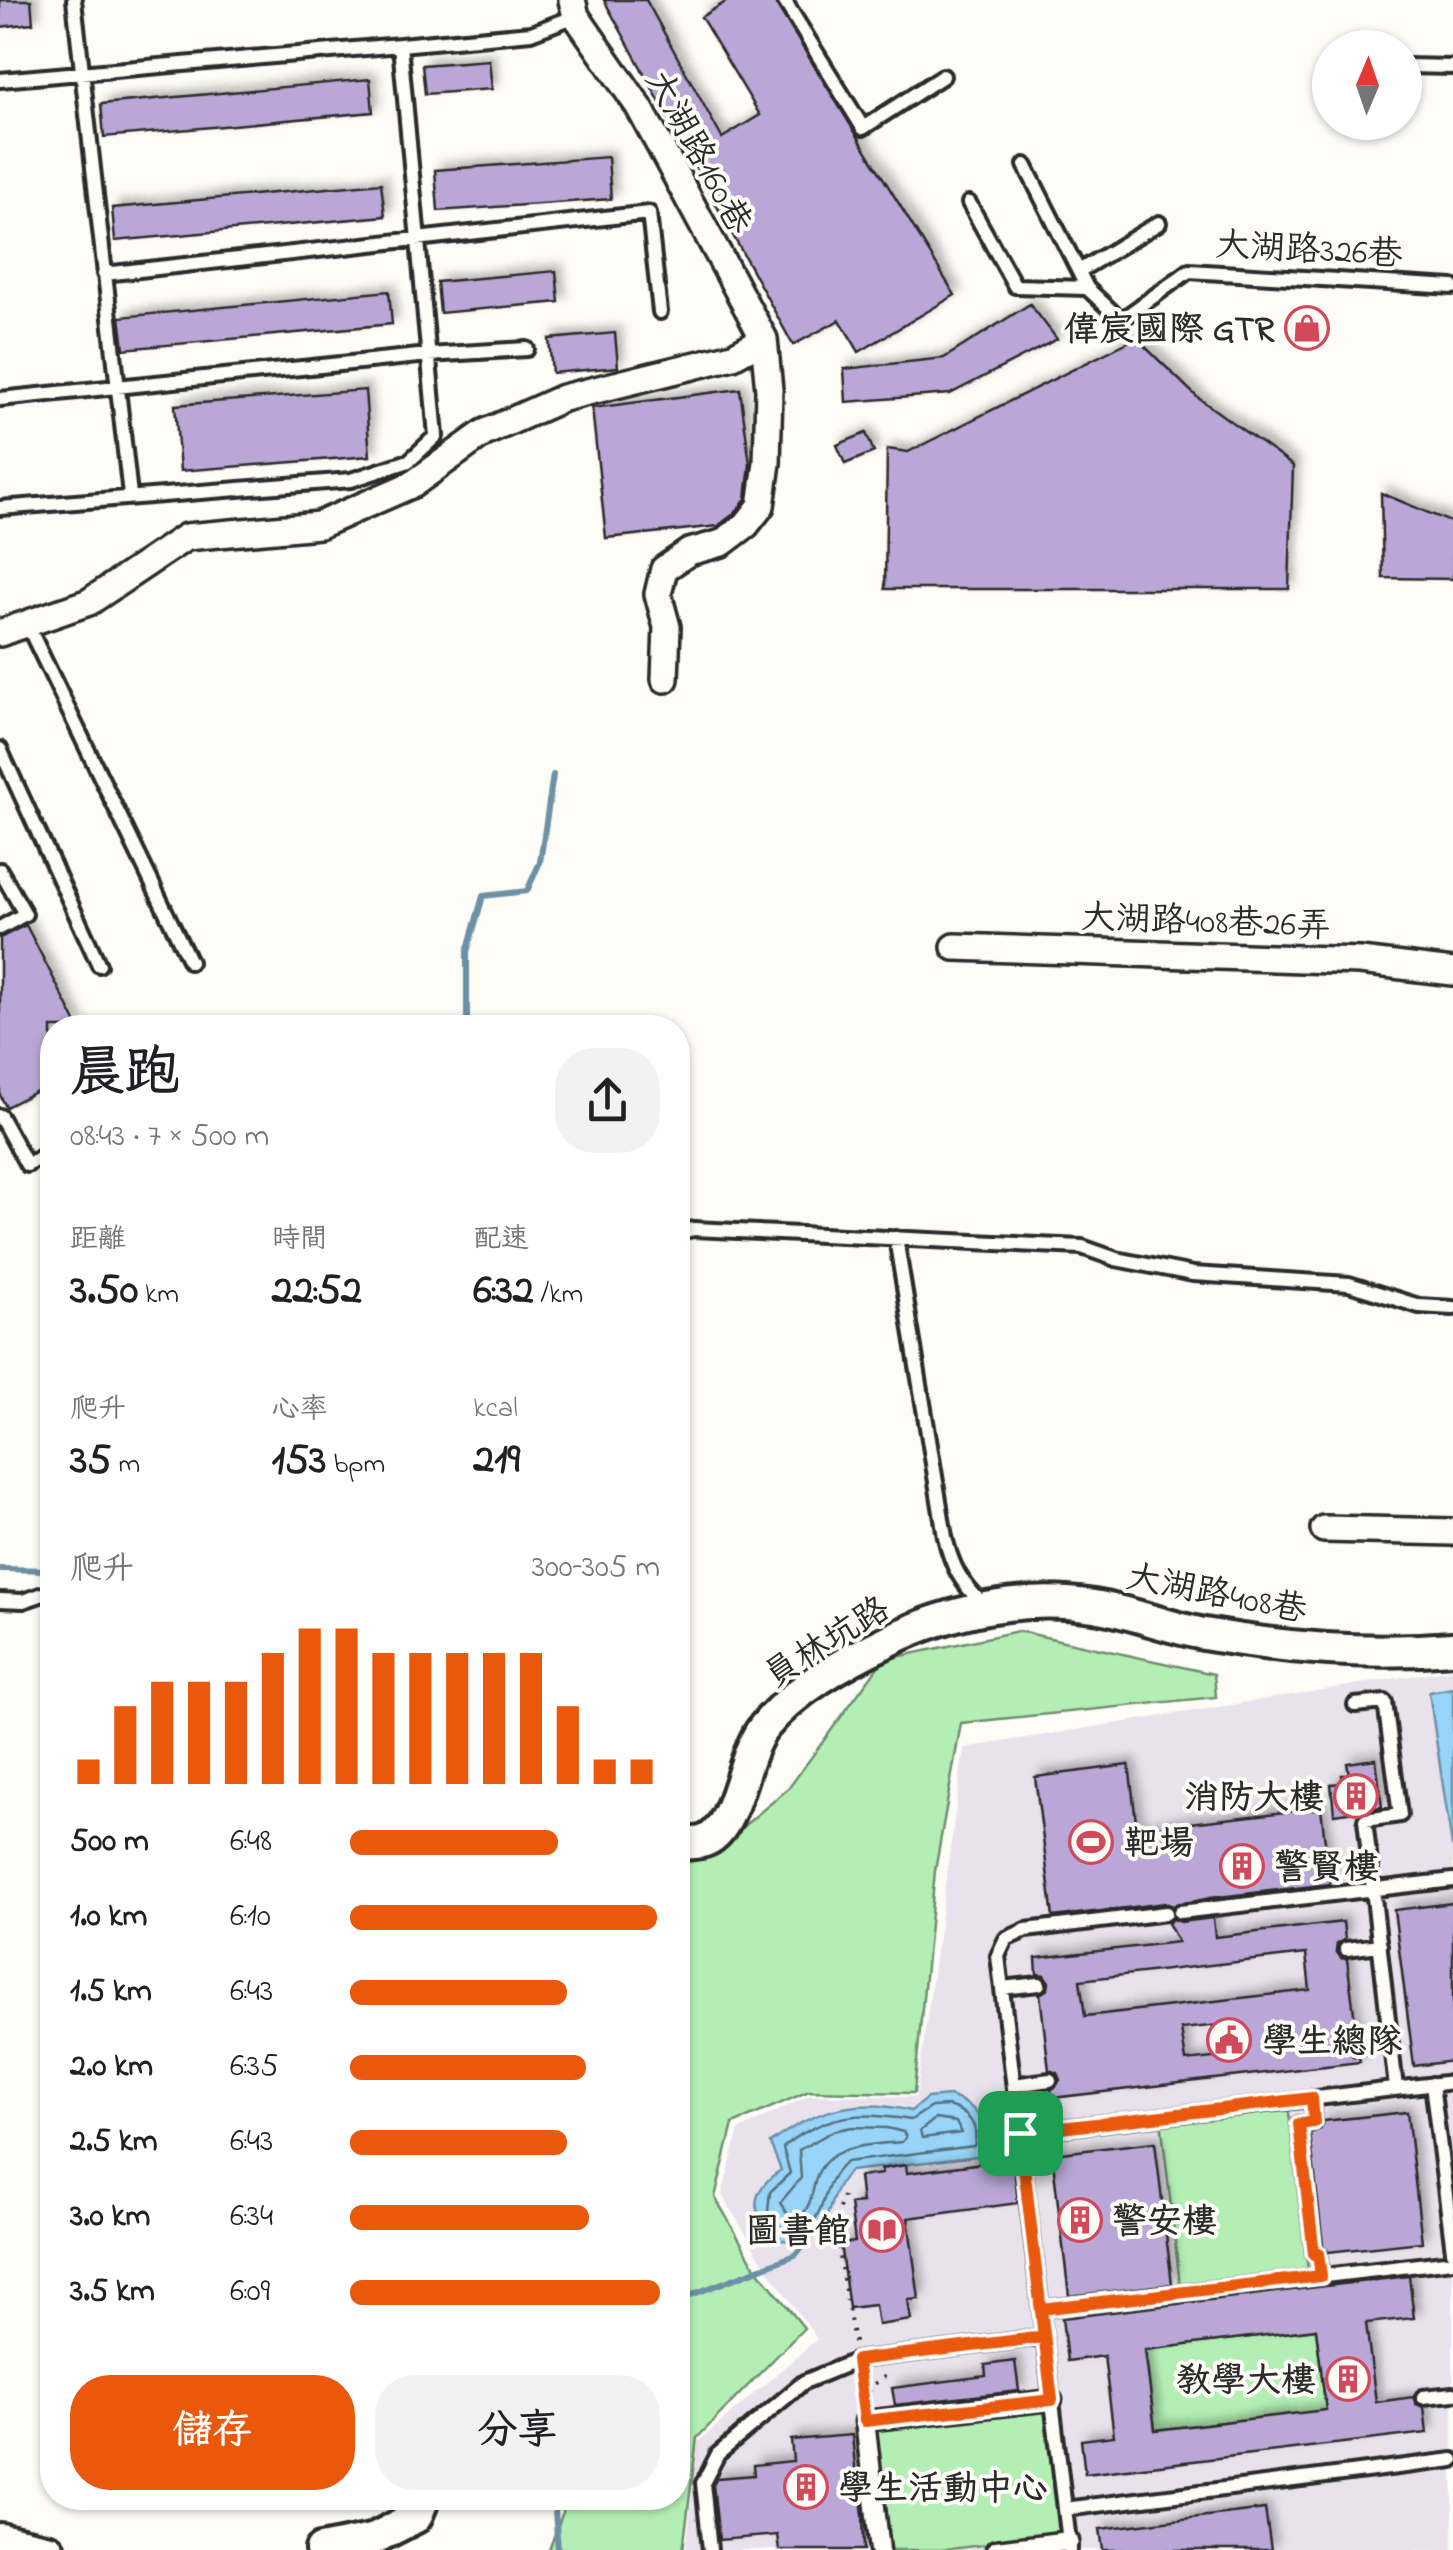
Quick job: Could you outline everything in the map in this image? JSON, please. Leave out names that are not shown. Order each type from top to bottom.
[{"type":"street","name":"大湖路160巷","points":[[574,8],[639,107],[764,339]]},
{"type":"street","points":[[0,633],[89,602],[186,538],[319,525],[412,484],[484,433],[563,398],[732,356],[764,339],[770,390],[768,463],[761,506],[746,525],[722,544],[688,552],[664,569],[658,594],[667,627],[665,679]]},
{"type":"street","name":"大湖路408巷26弄","points":[[955,947],[1360,961],[1453,972]]},
{"type":"street","points":[[1324,1530],[1453,1532]]},
{"type":"street","name":"大湖路408巷","points":[[977,1610],[1030,1604],[1092,1606],[1201,1634],[1300,1648],[1386,1653],[1453,1648]]},
{"type":"street","name":"員林坑路","points":[[690,1843],[704,1842],[718,1833],[754,1743],[762,1729],[794,1697],[884,1642],[977,1610]]},
{"type":"street","points":[[880,2550],[865,2421],[1052,2400]]},
{"type":"street","points":[[322,2550],[371,2540],[416,2517],[419,2510]]},
{"type":"street","points":[[0,2538],[49,2550]]},
{"type":"street","points":[[996,2550],[1069,2545]]},
{"type":"lane","points":[[74,0],[130,496]]},
{"type":"lane","points":[[784,0],[863,128],[943,76]]},
{"type":"lane","points":[[0,80],[531,33],[574,8]]},
{"type":"lane","points":[[0,508],[351,480],[410,462],[436,436],[400,45]]},
{"type":"lane","points":[[1422,66],[1453,67]]},
{"type":"lane","name":"大湖路326巷","points":[[1025,165],[1087,288],[1121,320],[1190,271],[1453,286]]},
{"type":"lane","points":[[969,203],[1015,286],[1087,288]]},
{"type":"lane","points":[[104,274],[649,213],[660,312]]},
{"type":"lane","points":[[1079,271],[1158,223]]},
{"type":"lane","points":[[0,399],[527,348]]},
{"type":"lane","points":[[27,624],[190,962]]},
{"type":"lane","points":[[0,749],[98,965]]},
{"type":"lane","points":[[0,870],[25,914],[0,928]]},
{"type":"lane","points":[[0,1116],[27,1165],[40,1158]]},
{"type":"lane","points":[[690,1230],[1082,1247],[1116,1259],[1193,1274],[1349,1284],[1418,1306],[1453,1308]]},
{"type":"lane","points":[[896,1238],[952,1568],[977,1610]]},
{"type":"lane","points":[[0,1600],[24,1601],[40,1595]]},
{"type":"lane","points":[[1355,1705],[1385,1702],[1400,1815],[1365,1820],[1396,2088]]},
{"type":"lane","points":[[1069,2545],[998,1956],[1001,1946],[1015,1933],[1453,1880]]},
{"type":"lane","points":[[1346,1949],[1380,1945]]},
{"type":"lane","points":[[1002,1988],[1038,1984]]},
{"type":"lane","points":[[1358,2048],[1391,2044]]},
{"type":"lane","points":[[1014,2085],[1050,2080]]},
{"type":"lane","points":[[1020,2133],[1453,2082]]},
{"type":"lane","points":[[1432,2084],[1453,2251]]},
{"type":"lane","points":[[1312,2098],[1314,2122],[1299,2124],[1314,2254],[1318,2253],[1321,2276]]},
{"type":"lane","points":[[1041,2309],[1453,2261]]},
{"type":"lane","points":[[710,2550],[703,2483],[718,2454],[804,2382],[857,2360],[1044,2337]]},
{"type":"lane","points":[[1423,2397],[1453,2394]]},
{"type":"lane","points":[[1065,2508],[1453,2460]]},
{"type":"path","points":[[843,2196],[836,2239],[864,2406],[871,2386],[899,2370]]},
{"type":"shaded area","points":[[1453,1669],[1453,2550],[686,2550],[698,2442],[817,2339],[722,2195],[739,2130],[810,2095],[916,2097],[964,1748]]},
{"type":"green space","points":[[1018,1631],[1214,1674],[1216,1697],[961,1723],[935,1871],[914,2093],[809,2091],[733,2124],[715,2197],[754,2265],[804,2328],[697,2438],[690,2494],[690,1862],[704,1859],[788,1789],[883,1660]]},
{"type":"green space","points":[[1288,2105],[1308,2270],[1180,2285],[1161,2120]]},
{"type":"green space","points":[[1316,2329],[1326,2410],[1155,2430],[1145,2350]]},
{"type":"green space","points":[[1046,2408],[1063,2535],[942,2550],[889,2550],[873,2429]]},
{"type":"green space","points":[[564,2510],[688,2510],[683,2550],[549,2550]]},
{"type":"water","points":[[1453,1688],[1453,1846],[1452,1846],[1429,1692]]},
{"type":"water","points":[[949,2096],[968,2105],[980,2118],[987,2155],[850,2171],[840,2183],[819,2230],[810,2237],[772,2239],[756,2203],[764,2184],[781,2170],[770,2143],[803,2122],[836,2109],[872,2105],[911,2111],[927,2098]]},
{"type":"building","points":[[0,0],[31,0],[33,23],[0,27]]},
{"type":"building","points":[[604,0],[646,0],[722,138],[760,115],[701,17],[729,0],[774,0],[955,295],[859,352],[840,320],[793,345]]},
{"type":"building","points":[[489,60],[492,89],[425,94],[422,65]]},
{"type":"building","points":[[370,79],[373,112],[104,137],[101,104]]},
{"type":"building","points":[[608,157],[611,199],[438,211],[435,170]]},
{"type":"building","points":[[381,183],[385,216],[115,241],[112,208]]},
{"type":"building","points":[[556,271],[559,302],[440,313],[437,282]]},
{"type":"building","points":[[389,291],[392,324],[124,349],[120,317]]},
{"type":"building","points":[[1030,304],[1057,339],[950,394],[846,402],[844,369],[944,358]]},
{"type":"building","points":[[615,333],[618,367],[552,373],[549,339]]},
{"type":"building","points":[[1136,338],[1197,397],[1293,466],[1289,589],[885,589],[887,449],[908,452]]},
{"type":"building","points":[[740,389],[750,464],[746,499],[735,513],[718,526],[606,538],[592,408]]},
{"type":"building","points":[[365,390],[370,456],[180,471],[175,405]]},
{"type":"building","points":[[866,433],[874,452],[845,464],[837,445]]},
{"type":"building","points":[[1381,493],[1453,523],[1453,579],[1383,578]]},
{"type":"building","points":[[26,925],[72,1015],[40,1015],[40,1089],[6,1107],[0,1095],[0,938]]},
{"type":"building","name":"消防大樓","points":[[1376,1759],[1382,1807],[1334,1814],[1331,1784],[1343,1783],[1342,1775],[1349,1775],[1347,1763]]},
{"type":"building","points":[[1129,1765],[1137,1829],[1321,1808],[1330,1884],[1173,1906],[1165,1903],[1053,1917],[1035,1777]]},
{"type":"building","points":[[1453,1903],[1453,2061],[1414,2066],[1394,1910]]},
{"type":"building","points":[[1213,1918],[1215,1937],[1343,1922],[1345,1939],[1337,1944],[1336,1951],[1347,1959],[1357,2037],[1349,2042],[1348,2049],[1360,2062],[1052,2098],[1051,2090],[1060,2080],[1057,2073],[1049,2070],[1040,1994],[1048,1989],[1049,1982],[1044,1975],[1037,1974],[1036,1958],[1178,1942],[1168,1923],[1173,1919],[1181,1922]],"holes":[[[1306,1954],[1310,1990],[1085,2016],[1080,1980]],[[1219,2025],[1223,2057],[1186,2061],[1181,2029]]]},
{"type":"building","points":[[1407,2112],[1422,2242],[1328,2252],[1323,2245],[1310,2133],[1321,2129],[1324,2121]]},
{"type":"building","name":"警安樓","points":[[1155,2142],[1172,2284],[1069,2296],[1052,2154]]},
{"type":"building","name":"圖書館","points":[[1013,2159],[1018,2203],[908,2218],[919,2299],[908,2300],[911,2320],[878,2325],[875,2305],[849,2308],[840,2244],[855,2242],[850,2204],[862,2203],[859,2177],[906,2165],[907,2173]]},
{"type":"building","name":"教學大樓","points":[[1409,2276],[1414,2318],[1366,2323],[1376,2402],[1413,2397],[1416,2404],[1424,2407],[1427,2433],[1085,2474],[1081,2440],[1114,2436],[1104,2356],[1067,2361],[1062,2318]],"holes":[[[1316,2329],[1326,2410],[1155,2430],[1145,2350]]]},
{"type":"building","points":[[1015,2361],[1019,2391],[895,2405],[892,2388],[986,2376],[985,2365]]},
{"type":"building","name":"學生活動中心","points":[[852,2435],[864,2550],[779,2550],[777,2535],[719,2540],[713,2485],[717,2478],[754,2475],[753,2465],[793,2461],[791,2440]]},
{"type":"building","points":[[1265,2509],[1271,2550],[1103,2550],[1100,2529]]},
{"type":"waterway","points":[[467,1015],[467,952],[483,896],[527,891],[540,862],[553,775]]},
{"type":"waterway","points":[[0,1569],[40,1570]]},
{"type":"waterway","points":[[690,2295],[795,2255],[811,2237]]},
{"type":"waterway","points":[[555,2510],[558,2550]]},
{"type":"place","name":"偉宸國際 GTR","points":[[1307,328]]},
{"type":"place","name":"消防大樓","points":[[1356,1796]]},
{"type":"place","name":"靶場","points":[[1091,1842]]},
{"type":"place","name":"警賢樓","points":[[1242,1866]]},
{"type":"place","name":"學生總隊","points":[[1229,2040]]},
{"type":"place","name":"警安樓","points":[[1080,2220]]},
{"type":"place","name":"圖書館","points":[[882,2230]]},
{"type":"place","name":"教學大樓","points":[[1348,2379]]},
{"type":"place","name":"學生活動中心","points":[[806,2487]]},
{"type":"route","points":[[1312,2098],[1314,2122],[1299,2124],[1314,2254],[1318,2253],[1321,2276],[1041,2309],[1052,2400],[865,2421],[857,2360],[1044,2337],[1020,2133],[1312,2098]]}]
